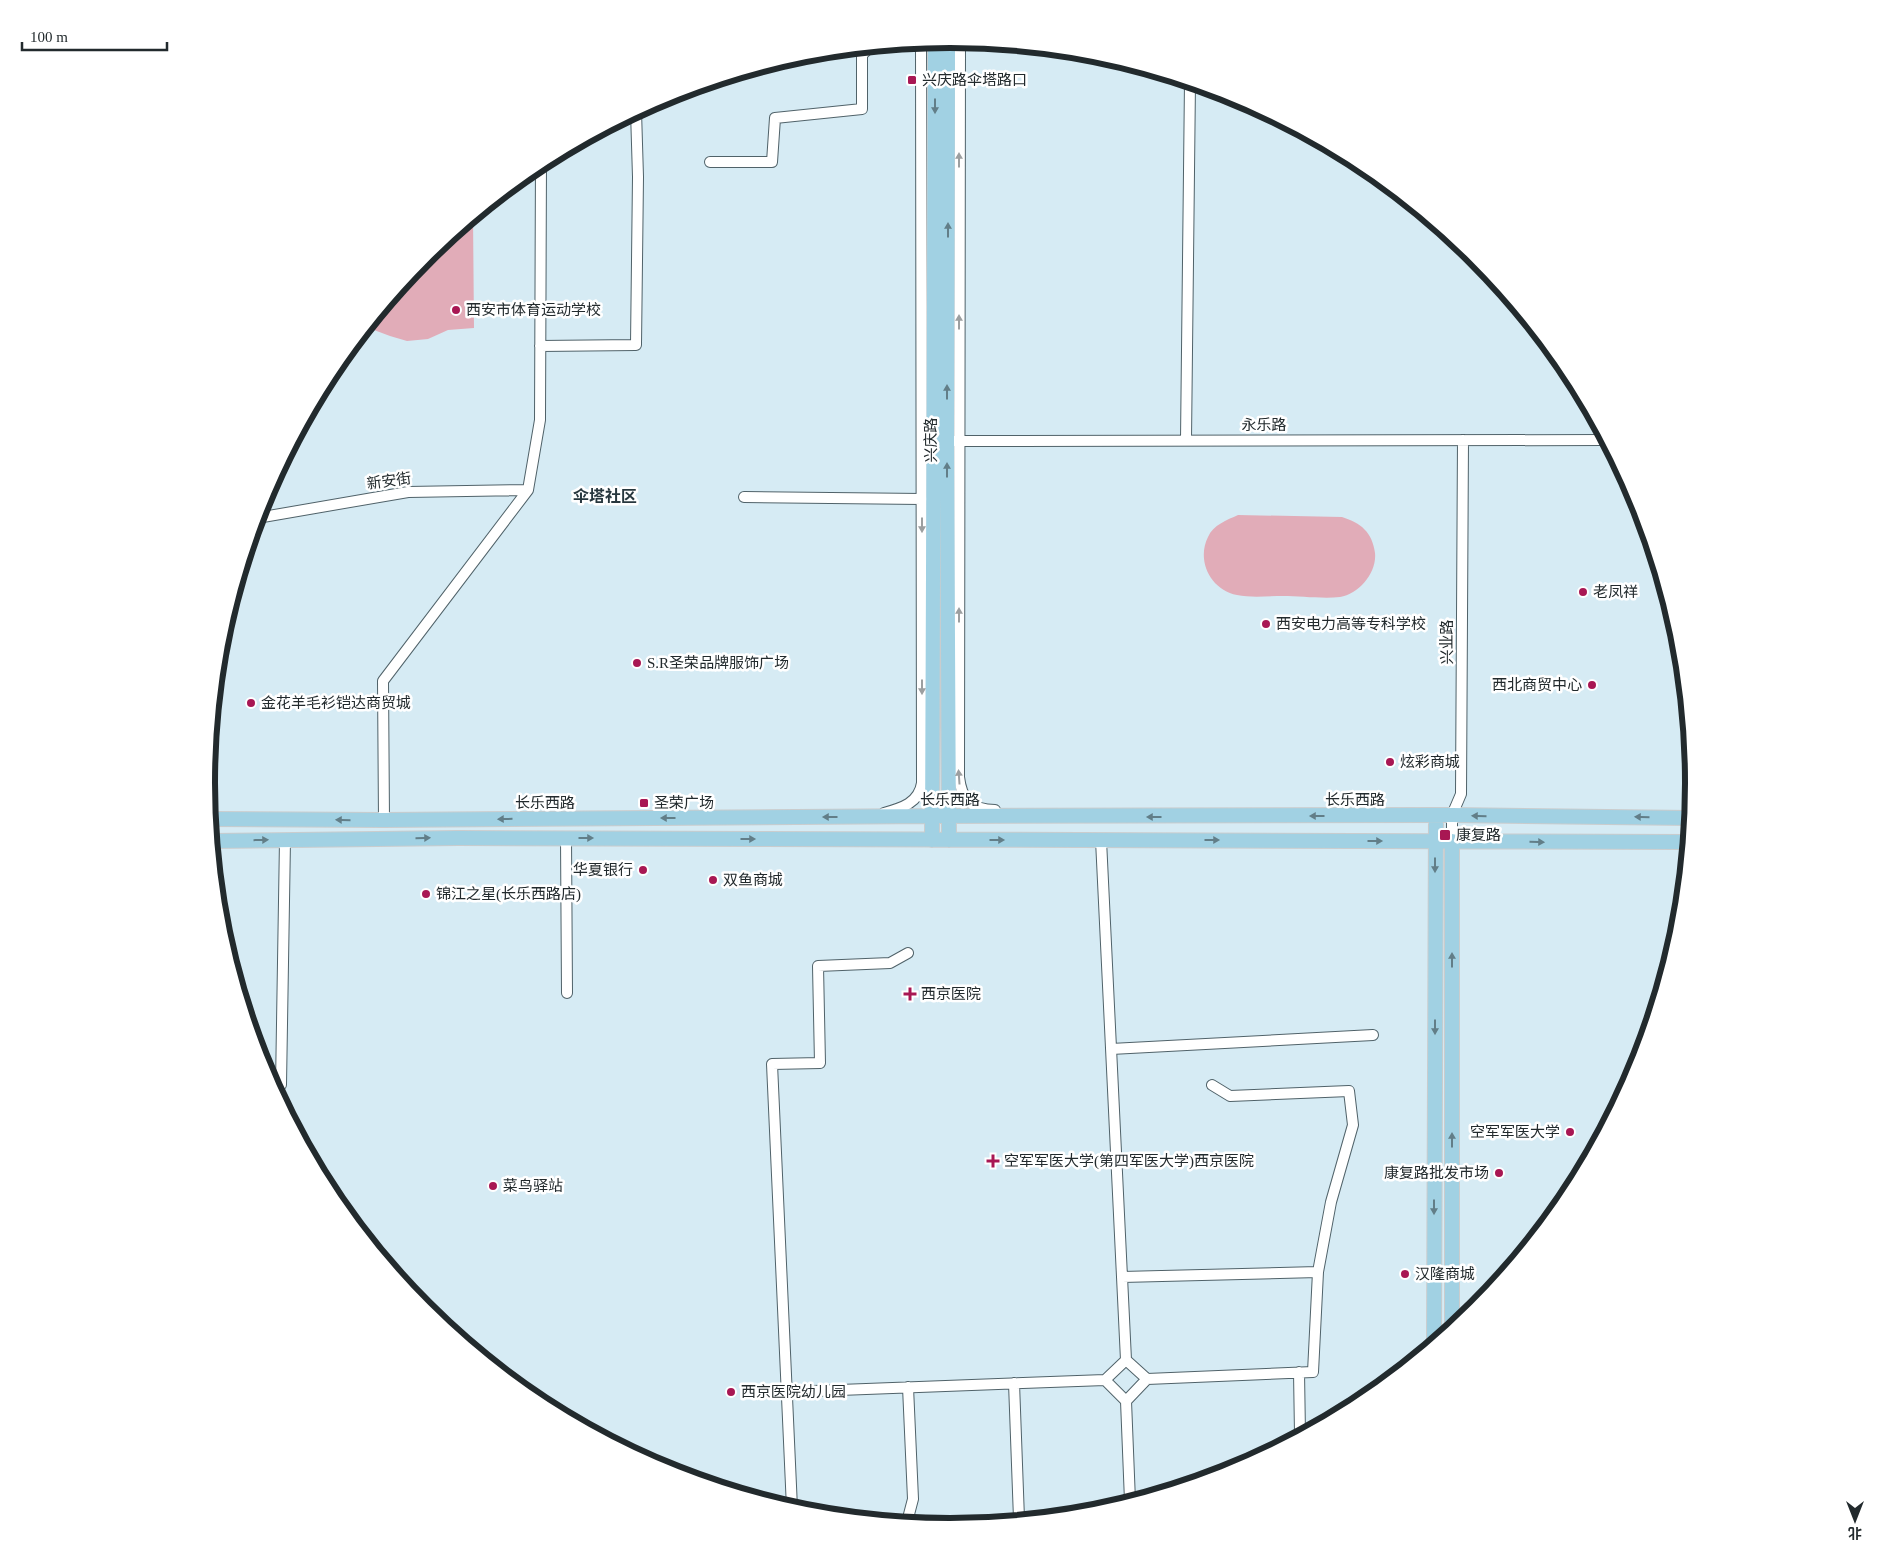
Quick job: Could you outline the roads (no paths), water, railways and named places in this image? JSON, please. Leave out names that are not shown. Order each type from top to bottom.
[{"type":"main road","name":"兴庆路","points":[[936,48],[940,441],[949,762],[949,840]]},
{"type":"main road","name":"兴庆路","points":[[932,840],[948,48]]},
{"type":"main road","points":[[949,762],[959,737]]},
{"type":"main road","name":"长乐西路","points":[[217,819],[384,820],[1452,815],[1684,818]]},
{"type":"main road","points":[[1434,1336],[1436,816]]},
{"type":"main road","points":[[218,841],[566,838],[1682,842]]},
{"type":"main road","points":[[1452,841],[1452,1319]]},
{"type":"street","points":[[861,817],[885,813],[910,803],[921,791],[922,499],[940,441],[960,48]]},
{"type":"street","points":[[921,49],[940,441],[959,737],[960,790],[972,806],[984,810],[1040,817]]},
{"type":"street","points":[[710,162],[772,162],[775,118],[862,109],[862,55],[864,53]]},
{"type":"street","points":[[1186,440],[1190,88]]},
{"type":"street","points":[[540,346],[636,345],[638,177],[636,118]]},
{"type":"street","points":[[384,820],[383,681],[528,490],[540,420],[541,172]]},
{"type":"street","name":"兴业路","points":[[1452,841],[1452,815],[1461,794],[1462,786],[1463,440]]},
{"type":"street","name":"永乐路","points":[[940,441],[1600,440]]},
{"type":"street","name":"新安街","points":[[265,517],[408,492],[528,490]]},
{"type":"street","points":[[744,497],[922,499]]},
{"type":"street","points":[[566,838],[567,993]]},
{"type":"street","points":[[281,1086],[286,840]]},
{"type":"street","points":[[1101,840],[1126,1360],[1147,1379]]},
{"type":"street","points":[[792,1499],[772,1064],[820,1063],[818,966],[890,963],[908,953]]},
{"type":"street","points":[[1111,1049],[1373,1035]]},
{"type":"street","points":[[1126,1401],[1147,1379],[1313,1372],[1318,1272],[1331,1202],[1353,1125],[1348,1091],[1230,1096],[1212,1085]]},
{"type":"street","points":[[1122,1277],[1318,1272]]},
{"type":"street","points":[[787,1392],[1105,1380],[1126,1360]]},
{"type":"street","points":[[1299,1372],[1300,1428]]},
{"type":"street","points":[[1105,1380],[1126,1401],[1130,1494]]},
{"type":"street","points":[[1014,1383],[1019,1514]]},
{"type":"street","points":[[908,1387],[913,1499],[908,1516]]},
{"type":"place","name":"兴庆路伞塔路口","points":[[912,80]]},
{"type":"place","name":"西安市体育运动学校","points":[[456,310]]},
{"type":"place","name":"老凤祥","points":[[1583,592]]},
{"type":"place","name":"西安电力高等专科学校","points":[[1266,624]]},
{"type":"place","name":"S.R圣荣品牌服饰广场","points":[[637,663]]},
{"type":"place","name":"西北商贸中心","points":[[1592,685]]},
{"type":"place","name":"金花羊毛衫铠达商贸城","points":[[251,703]]},
{"type":"place","name":"炫彩商城","points":[[1390,762]]},
{"type":"place","name":"圣荣广场","points":[[644,803]]},
{"type":"place","name":"康复路","points":[[1445,835]]},
{"type":"place","name":"华夏银行","points":[[643,870]]},
{"type":"place","name":"双鱼商城","points":[[713,880]]},
{"type":"place","name":"锦江之星(长乐西路店)","points":[[426,894]]},
{"type":"place","name":"西京医院","points":[[910,994]]},
{"type":"place","name":"空军军医大学","points":[[1570,1132]]},
{"type":"place","name":"空军军医大学(第四军医大学)西京医院","points":[[993,1161]]},
{"type":"place","name":"康复路批发市场","points":[[1499,1173]]},
{"type":"place","name":"菜鸟驿站","points":[[493,1186]]},
{"type":"place","name":"汉隆商城","points":[[1405,1274]]},
{"type":"place","name":"西京医院幼儿园","points":[[731,1392]]},
{"type":"district","name":"伞塔社区","points":[[605,496]]}]
